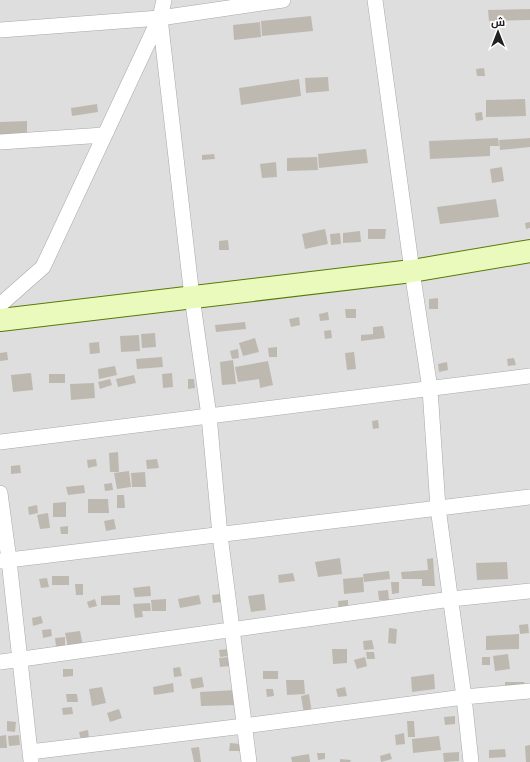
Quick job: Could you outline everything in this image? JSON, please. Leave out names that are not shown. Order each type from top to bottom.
[{"type":"street","points":[[164,0],[160,18],[192,297],[209,416],[220,535],[249,762]]},
{"type":"street","points":[[0,305],[43,267],[160,18],[172,0]]},
{"type":"street","points":[[0,30],[160,18],[283,0]]},
{"type":"street","points":[[375,0],[412,271],[430,389],[438,508],[464,697],[471,762]]},
{"type":"street","points":[[0,142],[104,135]]},
{"type":"street","points":[[0,320],[412,271],[530,251]]},
{"type":"street","points":[[0,442],[530,376]]},
{"type":"street","points":[[0,493],[5,561],[20,659],[30,757],[244,726],[464,697],[530,690]]},
{"type":"street","points":[[5,561],[530,497]]},
{"type":"street","points":[[0,662],[451,599],[530,591]]},
{"type":"shaded area","points":[[0,0],[530,0],[530,762],[0,762]]},
{"type":"building","points":[[530,9],[530,20],[489,21],[488,10]]},
{"type":"building","points":[[311,16],[313,31],[262,36],[261,21]]},
{"type":"building","points":[[260,22],[261,37],[234,40],[233,25]]},
{"type":"building","points":[[484,68],[485,76],[477,76],[476,69]]},
{"type":"building","points":[[328,77],[329,91],[306,93],[305,78]]},
{"type":"building","points":[[299,79],[301,96],[241,105],[239,88]]},
{"type":"building","points":[[525,99],[526,116],[486,117],[486,100]]},
{"type":"building","points":[[97,104],[98,112],[72,116],[71,108]]},
{"type":"building","points":[[482,112],[483,120],[476,121],[475,113]]},
{"type":"building","points":[[27,121],[27,137],[0,138],[0,122]]},
{"type":"building","points":[[498,138],[499,146],[490,146],[490,156],[430,159],[429,141]]},
{"type":"building","points":[[530,138],[530,147],[500,150],[499,140]]},
{"type":"building","points":[[366,149],[368,163],[319,168],[318,154]]},
{"type":"building","points":[[214,154],[215,159],[202,160],[202,155]]},
{"type":"building","points":[[317,157],[318,170],[287,171],[287,158]]},
{"type":"building","points":[[276,162],[277,177],[262,178],[260,164]]},
{"type":"building","points":[[502,167],[504,181],[492,183],[490,169]]},
{"type":"building","points":[[496,199],[499,217],[440,224],[437,207]]},
{"type":"building","points":[[530,222],[530,228],[526,229],[525,223]]},
{"type":"building","points":[[325,229],[328,244],[305,249],[302,234]]},
{"type":"building","points":[[368,229],[386,229],[385,239],[368,239]]},
{"type":"building","points":[[360,231],[361,242],[343,243],[343,233]]},
{"type":"building","points":[[340,233],[341,244],[331,245],[330,234]]},
{"type":"building","points":[[228,240],[229,250],[219,250],[219,241]]},
{"type":"building","points":[[438,298],[438,309],[429,309],[429,299]]},
{"type":"building","points":[[345,309],[356,309],[356,318],[346,318]]},
{"type":"building","points":[[328,312],[329,320],[320,321],[319,314]]},
{"type":"building","points":[[299,317],[300,325],[291,327],[289,319]]},
{"type":"building","points":[[245,322],[246,329],[216,332],[215,325]]},
{"type":"building","points":[[383,326],[385,338],[361,341],[361,335],[373,334],[373,327]]},
{"type":"building","points":[[331,330],[332,338],[325,339],[324,331]]},
{"type":"building","points":[[155,333],[156,347],[142,348],[141,334]]},
{"type":"building","points":[[139,335],[140,351],[121,352],[120,336]]},
{"type":"building","points":[[255,338],[259,352],[243,356],[239,343]]},
{"type":"building","points":[[99,342],[100,353],[90,354],[89,343]]},
{"type":"building","points":[[277,347],[277,357],[269,357],[268,348]]},
{"type":"building","points":[[238,349],[239,358],[232,359],[230,351]]},
{"type":"building","points":[[7,352],[8,360],[0,361],[0,353]]},
{"type":"building","points":[[354,352],[356,369],[347,370],[345,353]]},
{"type":"building","points":[[162,357],[163,367],[137,369],[136,359]]},
{"type":"building","points":[[514,358],[516,365],[508,366],[507,359]]},
{"type":"building","points":[[233,360],[236,384],[222,385],[220,362]]},
{"type":"building","points":[[268,361],[273,385],[260,388],[259,379],[238,382],[235,367]]},
{"type":"building","points":[[447,362],[448,370],[439,372],[438,364]]},
{"type":"building","points":[[115,366],[117,375],[99,379],[98,369]]},
{"type":"building","points":[[31,373],[33,390],[13,392],[11,375]]},
{"type":"building","points":[[172,373],[173,387],[163,388],[162,374]]},
{"type":"building","points":[[49,374],[65,374],[65,383],[49,383]]},
{"type":"building","points":[[134,375],[136,383],[118,387],[116,379]]},
{"type":"building","points":[[110,379],[112,385],[100,389],[98,382]]},
{"type":"building","points":[[188,379],[194,379],[195,388],[188,389]]},
{"type":"building","points":[[94,383],[95,398],[71,400],[70,384]]},
{"type":"building","points":[[378,420],[379,428],[373,429],[372,421]]},
{"type":"building","points":[[118,452],[119,472],[110,472],[109,453]]},
{"type":"building","points":[[96,459],[97,466],[88,468],[87,460]]},
{"type":"building","points":[[157,459],[159,468],[147,469],[146,460]]},
{"type":"building","points":[[20,465],[21,473],[11,474],[11,466]]},
{"type":"building","points":[[129,471],[131,487],[117,489],[114,473]]},
{"type":"building","points":[[145,472],[146,487],[132,487],[131,473]]},
{"type":"building","points":[[112,483],[113,490],[105,491],[104,484]]},
{"type":"building","points":[[84,485],[85,493],[68,495],[66,487]]},
{"type":"building","points":[[117,495],[124,495],[125,508],[117,508]]},
{"type":"building","points":[[88,499],[108,499],[109,513],[88,513]]},
{"type":"building","points":[[66,502],[66,517],[53,517],[53,503]]},
{"type":"building","points":[[37,505],[38,513],[29,515],[28,507]]},
{"type":"building","points":[[48,513],[50,528],[40,529],[37,515]]},
{"type":"building","points":[[114,519],[116,529],[106,531],[104,521]]},
{"type":"building","points":[[68,526],[68,534],[61,534],[60,527]]},
{"type":"building","points":[[340,558],[342,574],[318,577],[315,562]]},
{"type":"building","points":[[433,558],[435,586],[422,586],[422,579],[402,579],[401,572],[428,570],[427,559]]},
{"type":"building","points":[[507,562],[508,579],[477,580],[476,563]]},
{"type":"building","points":[[389,571],[390,579],[364,582],[363,574]]},
{"type":"building","points":[[293,573],[295,581],[279,583],[278,575]]},
{"type":"building","points":[[52,576],[69,576],[69,585],[52,585]]},
{"type":"building","points":[[363,577],[364,592],[344,594],[343,579]]},
{"type":"building","points":[[47,578],[49,587],[41,588],[39,579]]},
{"type":"building","points":[[391,582],[399,582],[399,593],[392,594]]},
{"type":"building","points":[[75,584],[83,584],[83,595],[76,595]]},
{"type":"building","points":[[150,586],[151,596],[135,597],[133,588]]},
{"type":"building","points":[[388,590],[389,600],[379,600],[378,591]]},
{"type":"building","points":[[220,594],[221,602],[213,603],[212,595]]},
{"type":"building","points":[[264,594],[266,610],[251,612],[248,596]]},
{"type":"building","points":[[120,595],[120,605],[101,605],[101,596]]},
{"type":"building","points":[[199,595],[201,604],[180,608],[178,599]]},
{"type":"building","points":[[95,599],[97,606],[89,608],[87,602]]},
{"type":"building","points":[[166,599],[166,611],[152,611],[151,600]]},
{"type":"building","points":[[348,600],[348,613],[339,613],[338,601]]},
{"type":"building","points":[[150,603],[151,611],[142,611],[143,617],[135,618],[133,604]]},
{"type":"building","points":[[41,616],[43,623],[33,626],[32,618]]},
{"type":"building","points":[[528,624],[529,633],[520,634],[519,625]]},
{"type":"building","points":[[389,628],[397,629],[396,644],[388,643]]},
{"type":"building","points":[[51,629],[52,636],[43,638],[42,630]]},
{"type":"building","points":[[80,631],[83,646],[68,648],[65,633]]},
{"type":"building","points":[[519,634],[519,649],[486,650],[486,636]]},
{"type":"building","points":[[65,637],[65,645],[56,647],[55,638]]},
{"type":"building","points":[[372,640],[374,649],[364,650],[363,641]]},
{"type":"building","points":[[228,649],[228,656],[220,657],[219,650]]},
{"type":"building","points":[[332,649],[347,649],[347,663],[333,664]]},
{"type":"building","points":[[366,652],[374,652],[375,659],[367,659]]},
{"type":"building","points":[[508,654],[510,669],[495,671],[493,656]]},
{"type":"building","points":[[229,657],[230,666],[220,667],[219,658]]},
{"type":"building","points":[[365,657],[367,666],[357,669],[354,660]]},
{"type":"building","points":[[482,657],[490,657],[490,665],[482,665]]},
{"type":"building","points":[[180,667],[182,676],[174,677],[173,668]]},
{"type":"building","points":[[63,669],[73,669],[73,676],[63,677]]},
{"type":"building","points":[[263,671],[278,671],[278,679],[263,679]]},
{"type":"building","points":[[434,674],[435,689],[412,692],[411,677]]},
{"type":"building","points":[[202,677],[204,687],[192,689],[190,679]]},
{"type":"building","points":[[286,680],[304,680],[305,694],[287,695]]},
{"type":"building","points":[[505,682],[524,682],[525,689],[505,690]]},
{"type":"building","points":[[173,683],[174,692],[154,695],[153,687]]},
{"type":"building","points":[[102,687],[106,703],[92,706],[89,689]]},
{"type":"building","points":[[345,687],[347,696],[338,697],[336,689]]},
{"type":"building","points":[[266,689],[273,689],[274,696],[267,697]]},
{"type":"building","points":[[235,690],[236,705],[201,706],[200,692]]},
{"type":"building","points":[[66,694],[77,694],[78,702],[67,702]]},
{"type":"building","points":[[309,694],[312,713],[304,714],[301,696]]},
{"type":"building","points":[[72,707],[73,714],[63,715],[62,708]]},
{"type":"building","points":[[119,709],[122,718],[110,722],[107,713]]},
{"type":"building","points":[[455,716],[455,724],[445,725],[444,717]]},
{"type":"building","points":[[7,721],[16,722],[15,732],[7,731]]},
{"type":"building","points":[[407,721],[414,721],[415,737],[408,737]]},
{"type":"building","points":[[88,730],[89,738],[81,740],[79,732]]},
{"type":"building","points":[[404,733],[405,744],[396,745],[395,735]]},
{"type":"building","points":[[6,735],[7,748],[0,748],[0,736]]},
{"type":"building","points":[[19,735],[20,745],[9,746],[8,736]]},
{"type":"building","points":[[439,736],[441,750],[413,753],[412,739]]},
{"type":"building","points":[[230,743],[240,744],[240,751],[229,751]]},
{"type":"building","points":[[530,745],[530,762],[526,762],[525,746]]},
{"type":"building","points":[[199,747],[201,762],[194,762],[191,748]]},
{"type":"building","points":[[505,749],[506,757],[489,758],[489,750]]},
{"type":"building","points":[[459,752],[459,761],[444,762],[443,753]]},
{"type":"building","points":[[317,753],[325,753],[325,759],[318,760]]},
{"type":"building","points":[[390,753],[392,759],[381,762],[380,756]]},
{"type":"building","points":[[309,754],[310,762],[292,762],[291,757]]},
{"type":"building","points":[[340,759],[351,760],[350,762],[340,762]]}]
